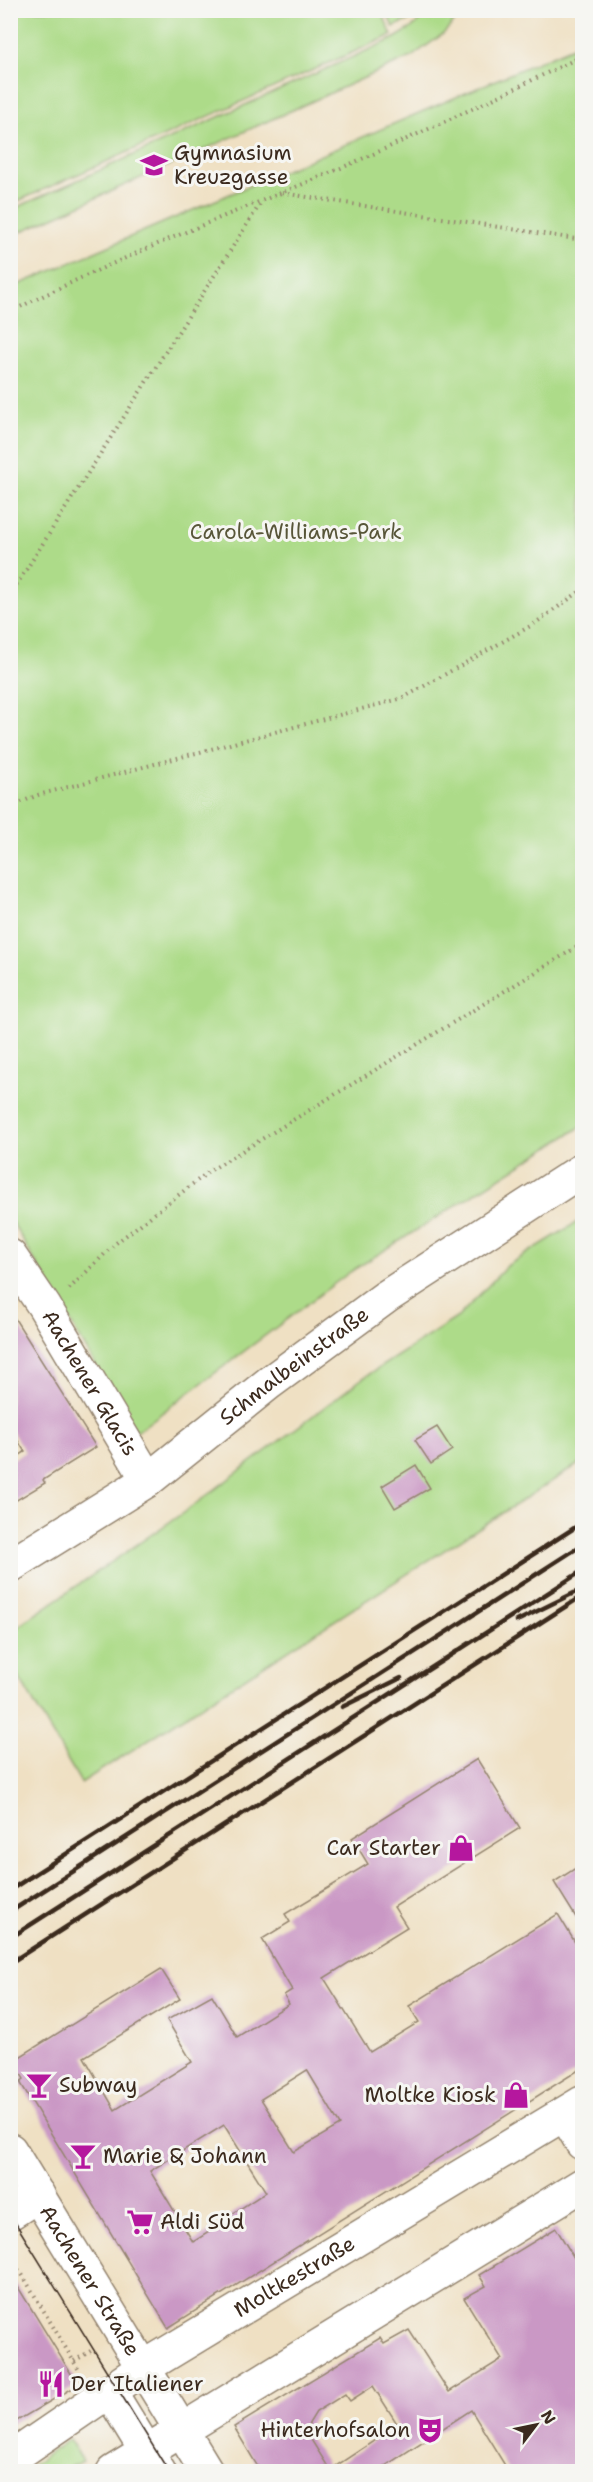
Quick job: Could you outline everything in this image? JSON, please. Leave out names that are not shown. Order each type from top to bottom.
[{"type":"street","name":"Schmalbeinstraße","points":[[10,1566],[148,1480],[269,1383],[386,1297],[582,1170]]},
{"type":"street","name":"Aachener Glacis","points":[[10,1256],[44,1306],[148,1480]]},
{"type":"street","points":[[574,2109],[582,2143]]},
{"type":"street","name":"Moltkestraße","points":[[10,2459],[97,2385],[143,2368],[574,2109]]},
{"type":"street","name":"Aachener Straße","points":[[10,2150],[207,2472]]},
{"type":"street","points":[[113,2472],[153,2462],[182,2430],[582,2185]]},
{"type":"street","points":[[10,2212],[38,2195]]},
{"type":"street","points":[[97,2385],[153,2462]]},
{"type":"path","points":[[10,312],[76,279],[281,193],[483,104],[582,56]]},
{"type":"path","points":[[281,193],[582,240]]},
{"type":"path","points":[[10,595],[263,200]]},
{"type":"path","points":[[10,807],[38,795],[403,698],[534,624],[582,590]]},
{"type":"path","points":[[75,1284],[116,1243],[212,1170],[582,944]]},
{"type":"path","points":[[10,2254],[97,2385]]},
{"type":"green space","points":[[11,10],[381,11],[392,35],[11,204]]},
{"type":"green space","points":[[386,11],[415,11],[417,17],[393,27]]},
{"type":"green space","points":[[431,11],[464,11],[443,34],[411,57],[11,236],[11,210],[395,38],[410,29]]},
{"type":"green space","name":"Carola-Williams-Park","points":[[582,43],[582,1126],[350,1272],[135,1433],[11,1220],[11,288]]},
{"type":"green space","points":[[582,1219],[582,1462],[81,1783],[11,1664],[10,1632],[190,1508],[363,1378],[458,1317],[508,1265]]},
{"type":"green space","points":[[69,2439],[83,2461],[64,2471],[25,2471]]},
{"type":"building","points":[[10,1311],[96,1447],[43,1480],[45,1483],[10,1504],[10,1461],[25,1452],[10,1428]]},
{"type":"building","points":[[437,1427],[452,1450],[431,1464],[415,1440]]},
{"type":"building","points":[[416,1465],[430,1488],[395,1508],[382,1486]]},
{"type":"building","points":[[477,1759],[520,1828],[394,1907],[407,1927],[324,1978],[370,2052],[419,2022],[409,2006],[558,1914],[582,1954],[582,2068],[168,2328],[20,2082],[24,2079],[13,2061],[161,1969],[180,1999],[84,2057],[115,2110],[192,2062],[167,2020],[212,1995],[237,2037],[289,2004],[284,1995],[292,1990],[262,1939],[290,1922],[285,1914],[368,1864],[352,1838]],"holes":[[[307,2070],[340,2125],[294,2152],[261,2099]],[[224,2125],[266,2192],[229,2216],[230,2219],[193,2242],[150,2171]]]},
{"type":"building","points":[[582,1864],[582,1927],[554,1882]]},
{"type":"building","points":[[556,2228],[582,2271],[582,2472],[509,2472],[471,2410],[376,2472],[261,2472],[234,2427],[380,2338],[384,2344],[409,2330],[449,2392],[502,2359],[464,2298],[486,2286],[479,2275]],"holes":[[[373,2386],[398,2425],[330,2470],[305,2430],[316,2412],[345,2394],[350,2401]]]},
{"type":"building","points":[[10,2274],[78,2385],[10,2425]]},
{"type":"tram line","points":[[10,2214],[169,2472]]},
{"type":"railway","points":[[10,1890],[582,1523]]},
{"type":"railway","points":[[10,1912],[582,1545]]},
{"type":"railway","points":[[10,1938],[582,1571]]},
{"type":"railway","points":[[517,1621],[576,1592]]},
{"type":"railway","points":[[10,1963],[582,1596]]},
{"type":"railway","points":[[342,1707],[401,1678]]},
{"type":"place","name":"Gymnasium Kreuzgasse","points":[[154,165]]},
{"type":"place","name":"Car Starter","points":[[461,1848]]},
{"type":"place","name":"Subway","points":[[39,2085]]},
{"type":"place","name":"Moltke Kiosk","points":[[516,2095]]},
{"type":"place","name":"Marie & Johann","points":[[83,2156]]},
{"type":"place","name":"Aldi Süd","points":[[140,2222]]},
{"type":"place","name":"Der Italiener","points":[[51,2384]]},
{"type":"place","name":"Hinterhofsalon","points":[[430,2430]]}]
